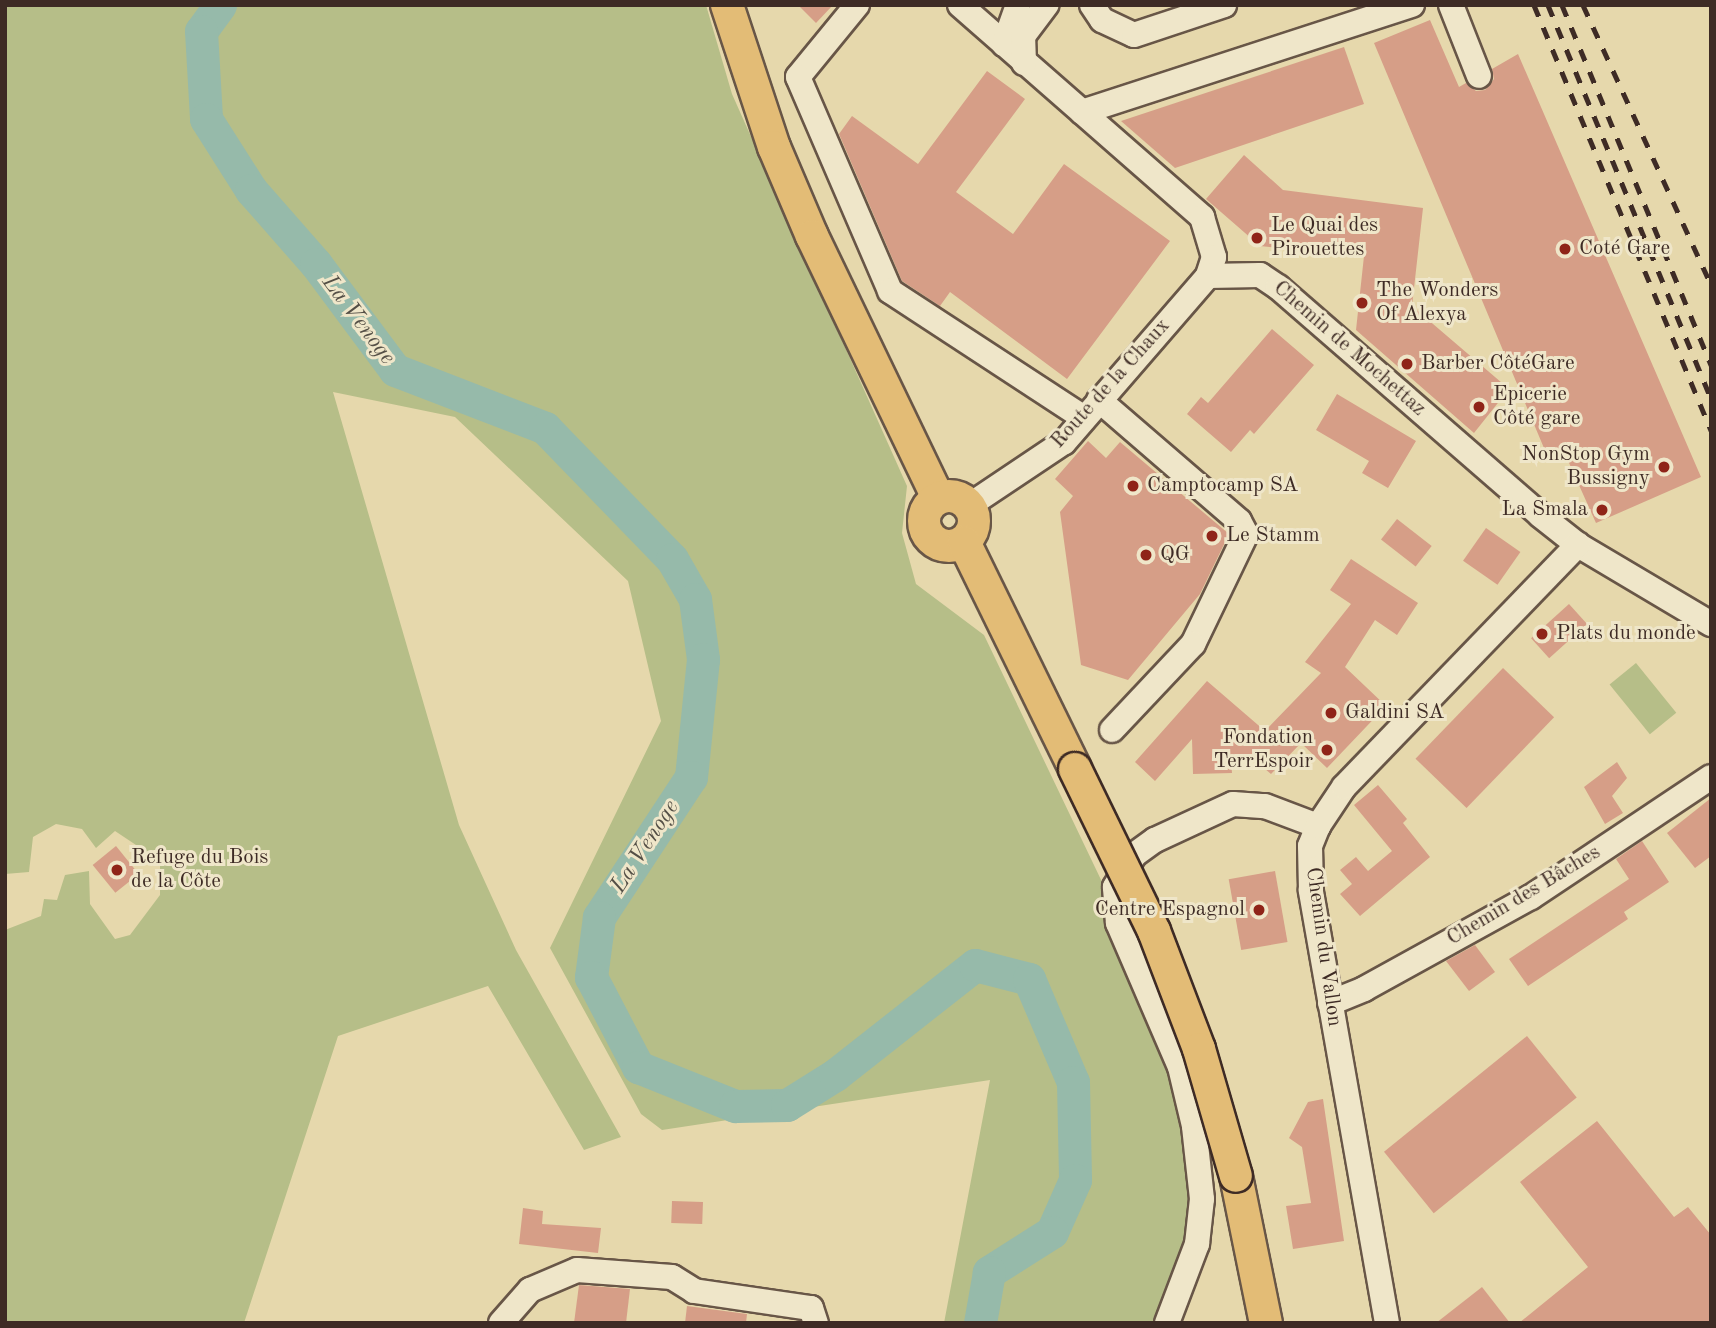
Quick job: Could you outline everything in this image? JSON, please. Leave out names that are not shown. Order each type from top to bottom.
[{"type":"main road","points":[[727,5],[774,146],[812,236],[938,498]]},
{"type":"main road","points":[[955,496],[970,505],[974,529],[964,542],[940,544],[928,534],[924,517],[938,498],[955,496]]},
{"type":"main road","points":[[964,542],[1154,931],[1199,1049],[1236,1175],[1266,1323]]},
{"type":"street","points":[[857,5],[798,77],[890,291],[1092,409],[1239,522],[1246,534],[1193,645],[1112,730]]},
{"type":"street","points":[[1004,45],[1018,5]]},
{"type":"street","points":[[1024,62],[1023,36],[1046,5]]},
{"type":"street","points":[[1092,5],[1102,20],[1134,35],[1224,5]]},
{"type":"street","points":[[1082,112],[1412,5]]},
{"type":"street","points":[[1451,5],[1479,76]]},
{"type":"street","points":[[969,9],[1004,45],[1202,217],[1214,257],[1208,276]]},
{"type":"street","name":"Chemin de Mochettaz","points":[[1208,276],[1261,275],[1578,545],[1711,624]]},
{"type":"street","name":"Route de la Chaux","points":[[970,505],[1064,442],[1208,276]]},
{"type":"street","name":"Chemin du Vallon","points":[[1387,1323],[1329,1003],[1309,867],[1318,826],[1344,787],[1578,545]]},
{"type":"street","name":"Chemin des Bâches","points":[[1329,1003],[1364,989],[1531,897],[1711,777]]},
{"type":"street","points":[[1167,1323],[1197,1244],[1202,1199],[1194,1126],[1180,1067],[1118,923],[1115,887],[1133,855],[1154,840],[1233,804],[1265,806],[1318,826]]},
{"type":"street","points":[[501,1323],[530,1290],[577,1270],[647,1273],[671,1277],[694,1291],[811,1308],[816,1323]]},
{"type":"green space","points":[[5,5],[706,5],[732,94],[907,486],[902,533],[916,584],[984,635],[1169,1022],[1194,1165],[1191,1247],[1155,1323],[944,1323],[990,1080],[662,1130],[641,1114],[550,948],[661,721],[628,581],[455,417],[333,392],[459,825],[516,950],[621,1137],[584,1150],[488,986],[338,1036],[244,1323],[5,1323],[5,930],[41,916],[44,899],[57,900],[65,875],[89,871],[90,904],[115,939],[130,935],[160,895],[160,861],[115,831],[96,848],[82,829],[56,824],[33,837],[29,872],[5,874]]},
{"type":"green space","points":[[1636,663],[1676,713],[1650,734],[1610,684]]},
{"type":"building","points":[[798,5],[833,5],[816,23]]},
{"type":"building","points":[[1430,20],[1459,87],[1466,83],[1476,91],[1485,90],[1494,79],[1492,69],[1518,54],[1701,477],[1596,523],[1565,454],[1549,460],[1374,43]]},
{"type":"building","points":[[1344,47],[1364,104],[1175,168],[1121,121]]},
{"type":"building","points":[[987,71],[1025,99],[956,192],[1013,234],[1064,164],[1170,241],[1067,379],[950,292],[940,306],[902,281],[839,134],[852,116],[918,164]]},
{"type":"building","points":[[1244,155],[1283,190],[1423,208],[1412,306],[1509,389],[1474,433],[1356,330],[1364,256],[1260,246],[1206,199]]},
{"type":"building","points":[[1272,329],[1314,365],[1254,434],[1250,430],[1231,452],[1187,414],[1201,397],[1208,403]]},
{"type":"building","points":[[1337,394],[1416,441],[1388,488],[1362,473],[1369,461],[1316,430]]},
{"type":"building","name":"QG","points":[[1088,441],[1106,458],[1120,442],[1229,534],[1200,594],[1128,680],[1081,665],[1060,512],[1073,496],[1055,479]]},
{"type":"building","points":[[1397,519],[1432,546],[1416,567],[1381,539]]},
{"type":"building","points":[[1486,528],[1520,552],[1497,585],[1463,561]]},
{"type":"building","points":[[1351,559],[1418,603],[1397,635],[1375,620],[1345,667],[1386,706],[1327,768],[1301,743],[1271,774],[1251,757],[1231,759],[1232,773],[1193,774],[1192,739],[1155,781],[1135,762],[1207,681],[1265,731],[1321,673],[1305,662],[1351,604],[1330,590]]},
{"type":"building","points":[[1569,604],[1587,624],[1549,658],[1531,638]]},
{"type":"building","points":[[1503,668],[1554,717],[1467,808],[1415,759]]},
{"type":"building","points":[[1617,762],[1627,778],[1612,796],[1623,813],[1605,824],[1584,787]]},
{"type":"building","points":[[1378,785],[1407,819],[1403,823],[1430,857],[1360,916],[1340,894],[1352,884],[1340,870],[1356,857],[1368,871],[1392,851],[1354,805]]},
{"type":"building","points":[[1711,798],[1711,856],[1695,868],[1667,833]]},
{"type":"building","points":[[1642,841],[1669,882],[1624,912],[1628,919],[1528,986],[1509,959],[1629,879],[1616,859]]},
{"type":"building","name":"Refuge du Bois de la Côte","points":[[116,846],[139,874],[115,893],[93,865]]},
{"type":"building","name":"Centre Espagnol","points":[[1275,871],[1288,942],[1241,950],[1229,879]]},
{"type":"building","points":[[1475,945],[1495,972],[1469,991],[1446,961]]},
{"type":"building","points":[[1527,1036],[1577,1097],[1434,1213],[1384,1152]]},
{"type":"building","points":[[1323,1099],[1344,1241],[1293,1249],[1286,1206],[1311,1203],[1302,1147],[1289,1138],[1308,1102]]},
{"type":"building","points":[[1597,1121],[1674,1217],[1688,1207],[1711,1235],[1711,1323],[1519,1323],[1588,1267],[1520,1182]]},
{"type":"building","points":[[672,1201],[703,1202],[702,1224],[671,1223]]},
{"type":"building","points":[[523,1208],[543,1211],[542,1224],[601,1228],[598,1253],[519,1244]]},
{"type":"building","points":[[579,1285],[630,1289],[626,1323],[574,1323]]},
{"type":"building","points":[[1482,1287],[1510,1323],[1436,1323]]},
{"type":"building","points":[[687,1306],[747,1314],[746,1323],[685,1323]]},
{"type":"waterway","name":"La Venoge","points":[[220,5],[201,31],[206,119],[251,190],[316,264],[395,370],[545,428],[672,559],[695,599],[703,659],[691,777],[599,917],[591,977],[638,1067],[735,1106],[787,1105],[835,1075],[975,965],[1029,979],[1073,1082],[1075,1180],[1052,1232],[989,1272],[980,1323]]},
{"type":"railway","points":[[1534,5],[1711,431]]},
{"type":"railway","points":[[1548,5],[1711,399]]},
{"type":"railway","points":[[1562,5],[1711,365]]},
{"type":"railway","points":[[1583,5],[1711,285]]},
{"type":"place","name":"Le Quai des Pirouettes","points":[[1257,238]]},
{"type":"place","name":"Coté Gare","points":[[1565,249]]},
{"type":"place","name":"The Wonders Of Alexya","points":[[1362,303]]},
{"type":"place","name":"Barber CôtéGare","points":[[1407,364]]},
{"type":"place","name":"Epicerie Côté gare","points":[[1479,407]]},
{"type":"place","name":"NonStop Gym Bussigny","points":[[1664,467]]},
{"type":"place","name":"Camptocamp SA","points":[[1133,486]]},
{"type":"place","name":"La Smala","points":[[1602,510]]},
{"type":"place","name":"Le Stamm","points":[[1212,536]]},
{"type":"place","name":"QG","points":[[1146,555]]},
{"type":"place","name":"Plats du monde","points":[[1542,634]]},
{"type":"place","name":"Galdini SA","points":[[1331,713]]},
{"type":"place","name":"Fondation TerrEspoir","points":[[1327,750]]},
{"type":"place","name":"Refuge du Bois de la Côte","points":[[117,870]]},
{"type":"place","name":"Centre Espagnol","points":[[1259,910]]}]
